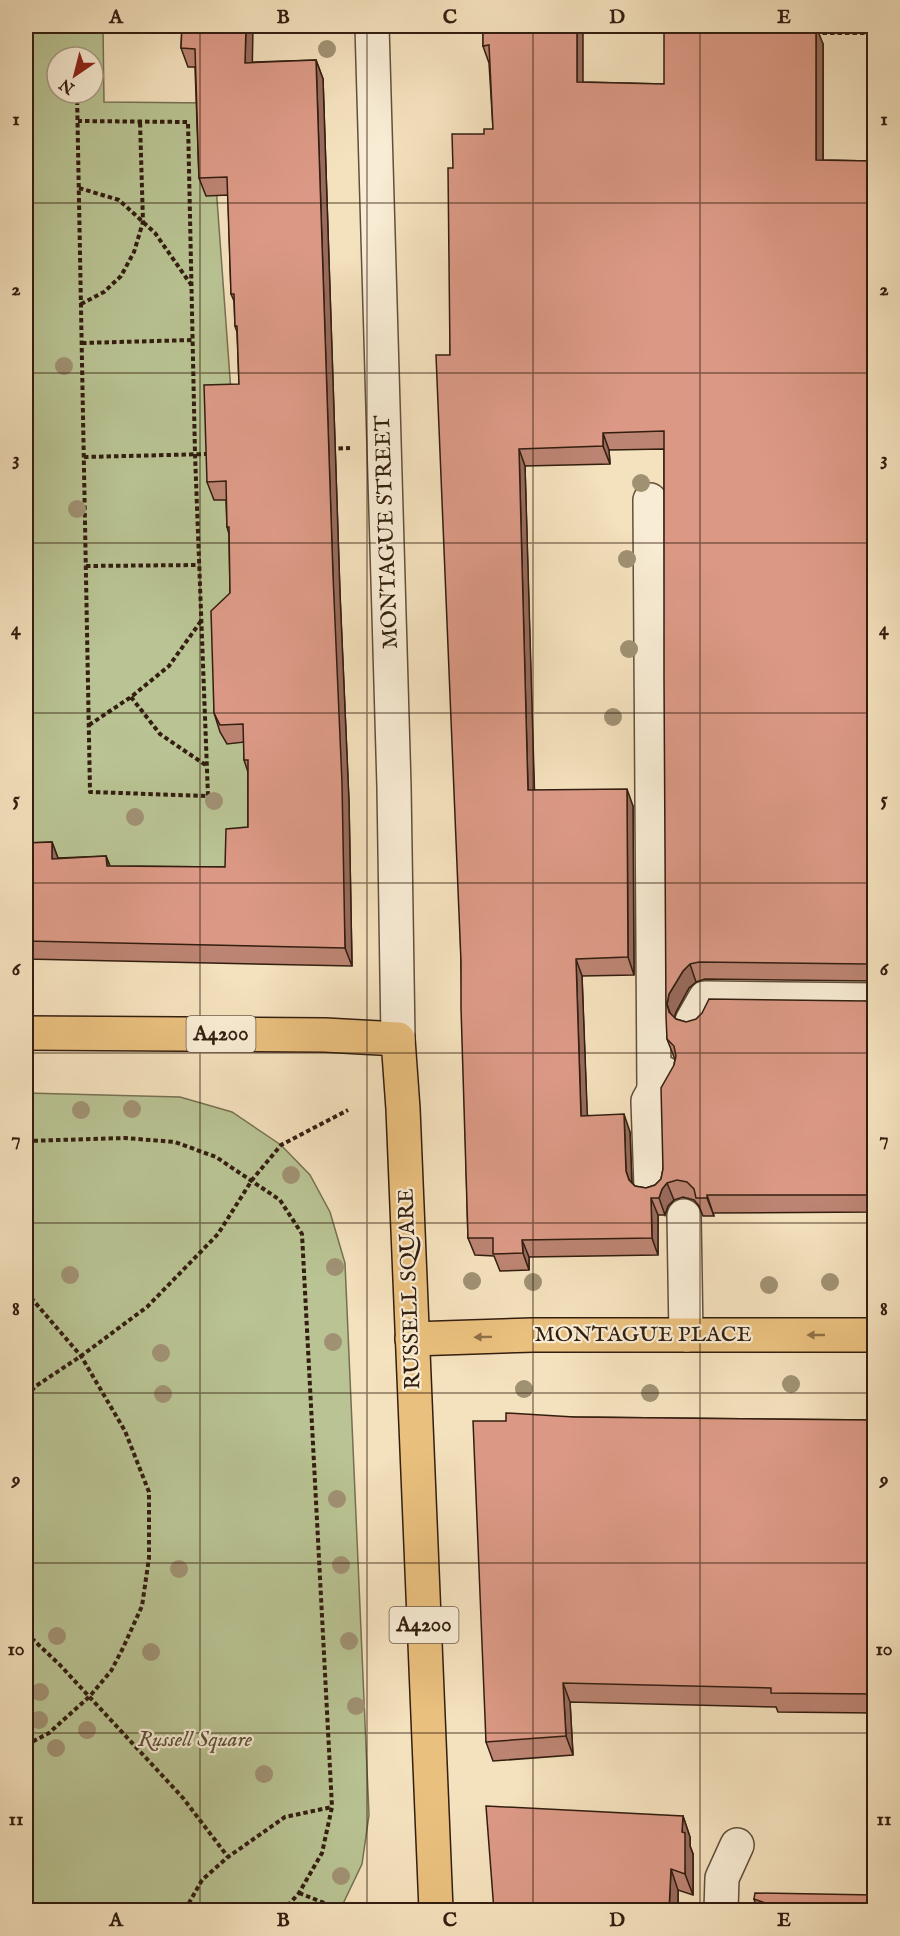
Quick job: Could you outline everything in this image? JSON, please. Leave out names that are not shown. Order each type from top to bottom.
[{"type":"main road","name":"A4200","points":[[26,1033],[325,1035],[398,1039]]},
{"type":"main road","name":"RUSSELL SQUARE","points":[[398,1039],[403,1109],[436,1911]]},
{"type":"main road","name":"MONTAGUE PLACE","points":[[412,1339],[533,1335],[874,1335]]},
{"type":"street","name":"MONTAGUE STREET","points":[[372,26],[394,787],[398,1039]]},
{"type":"street","points":[[650,500],[654,1090]]},
{"type":"street","points":[[692,1021],[705,998],[874,1000]]},
{"type":"street","points":[[651,1187],[648,1101],[674,1055]]},
{"type":"street","points":[[684,1215],[686,1335]]},
{"type":"street","points":[[720,1911],[722,1878],[737,1845]]},
{"type":"path","points":[[815,33],[874,33]]},
{"type":"path","points":[[77,105],[90,792],[208,796],[195,454],[188,122],[78,121]]},
{"type":"path","points":[[81,304],[104,292],[121,276],[134,252],[142,222],[140,121]]},
{"type":"path","points":[[79,188],[119,200],[155,232],[192,286]]},
{"type":"path","points":[[82,343],[193,340]]},
{"type":"path","points":[[324,449],[385,447]]},
{"type":"path","points":[[84,457],[218,453]]},
{"type":"path","points":[[86,566],[200,565]]},
{"type":"path","points":[[89,725],[131,697],[169,666],[202,621]]},
{"type":"path","points":[[131,697],[160,734],[207,766]]},
{"type":"path","points":[[26,1396],[36,1386],[81,1356],[147,1306],[218,1234],[252,1180],[281,1145],[348,1110]]},
{"type":"path","points":[[26,1141],[125,1138],[175,1142],[216,1157],[280,1200],[302,1234],[332,1807],[322,1852],[299,1893],[284,1911]]},
{"type":"path","points":[[26,1292],[81,1356],[125,1431],[149,1492],[149,1558],[142,1606],[111,1671],[90,1696],[49,1733],[26,1745]]},
{"type":"path","points":[[26,1634],[90,1696],[183,1798],[228,1857]]},
{"type":"path","points":[[185,1911],[202,1880],[228,1857],[285,1817],[332,1807]]},
{"type":"path","points":[[299,1893],[342,1911]]},
{"type":"green space","points":[[26,26],[103,26],[103,45],[45,45],[45,105],[105,105],[105,102],[210,103],[269,915],[26,912]]},
{"type":"green space","name":"Russell Square","points":[[26,1093],[180,1097],[232,1112],[281,1145],[310,1175],[330,1212],[345,1263],[369,1815],[362,1864],[340,1910],[26,1910]]},
{"type":"building","points":[[182,26],[246,26],[245,63],[316,60],[342,783],[345,948],[26,941],[26,843],[52,842],[52,859],[106,856],[107,866],[225,867],[226,829],[248,827],[248,760],[244,760],[243,724],[220,725],[214,713],[211,611],[230,593],[229,527],[227,527],[226,481],[207,482],[204,385],[239,384],[237,326],[235,326],[234,294],[231,294],[227,177],[199,178],[195,49],[181,48]]},
{"type":"building","points":[[483,26],[577,26],[577,82],[664,84],[664,26],[816,26],[816,160],[872,161],[874,133],[874,965],[699,962],[690,964],[683,971],[669,994],[667,1004],[669,1012],[676,1019],[686,1022],[696,1019],[702,1013],[709,999],[867,1001],[874,999],[874,1195],[707,1195],[707,1198],[696,1198],[694,1189],[687,1182],[677,1180],[667,1183],[659,1198],[651,1198],[652,1238],[522,1240],[523,1253],[493,1254],[493,1238],[468,1238],[461,962],[436,355],[450,355],[448,168],[453,168],[452,134],[484,134],[484,129],[493,129],[489,45],[483,46]],"holes":[[[664,431],[666,1017],[667,1039],[674,1046],[676,1056],[674,1065],[661,1088],[663,1169],[661,1179],[655,1185],[646,1188],[635,1186],[629,1180],[626,1171],[624,1114],[581,1116],[576,959],[628,957],[627,789],[528,790],[519,449],[603,446],[603,433]]]},
{"type":"building","points":[[506,1413],[574,1417],[874,1420],[874,1694],[771,1693],[771,1688],[563,1683],[566,1736],[486,1742],[473,1421],[506,1421]]},
{"type":"building","points":[[486,1806],[683,1816],[685,1874],[671,1869],[669,1911],[494,1911]]},
{"type":"building","points":[[755,1893],[874,1895],[874,1911],[787,1911],[754,1899]]}]
